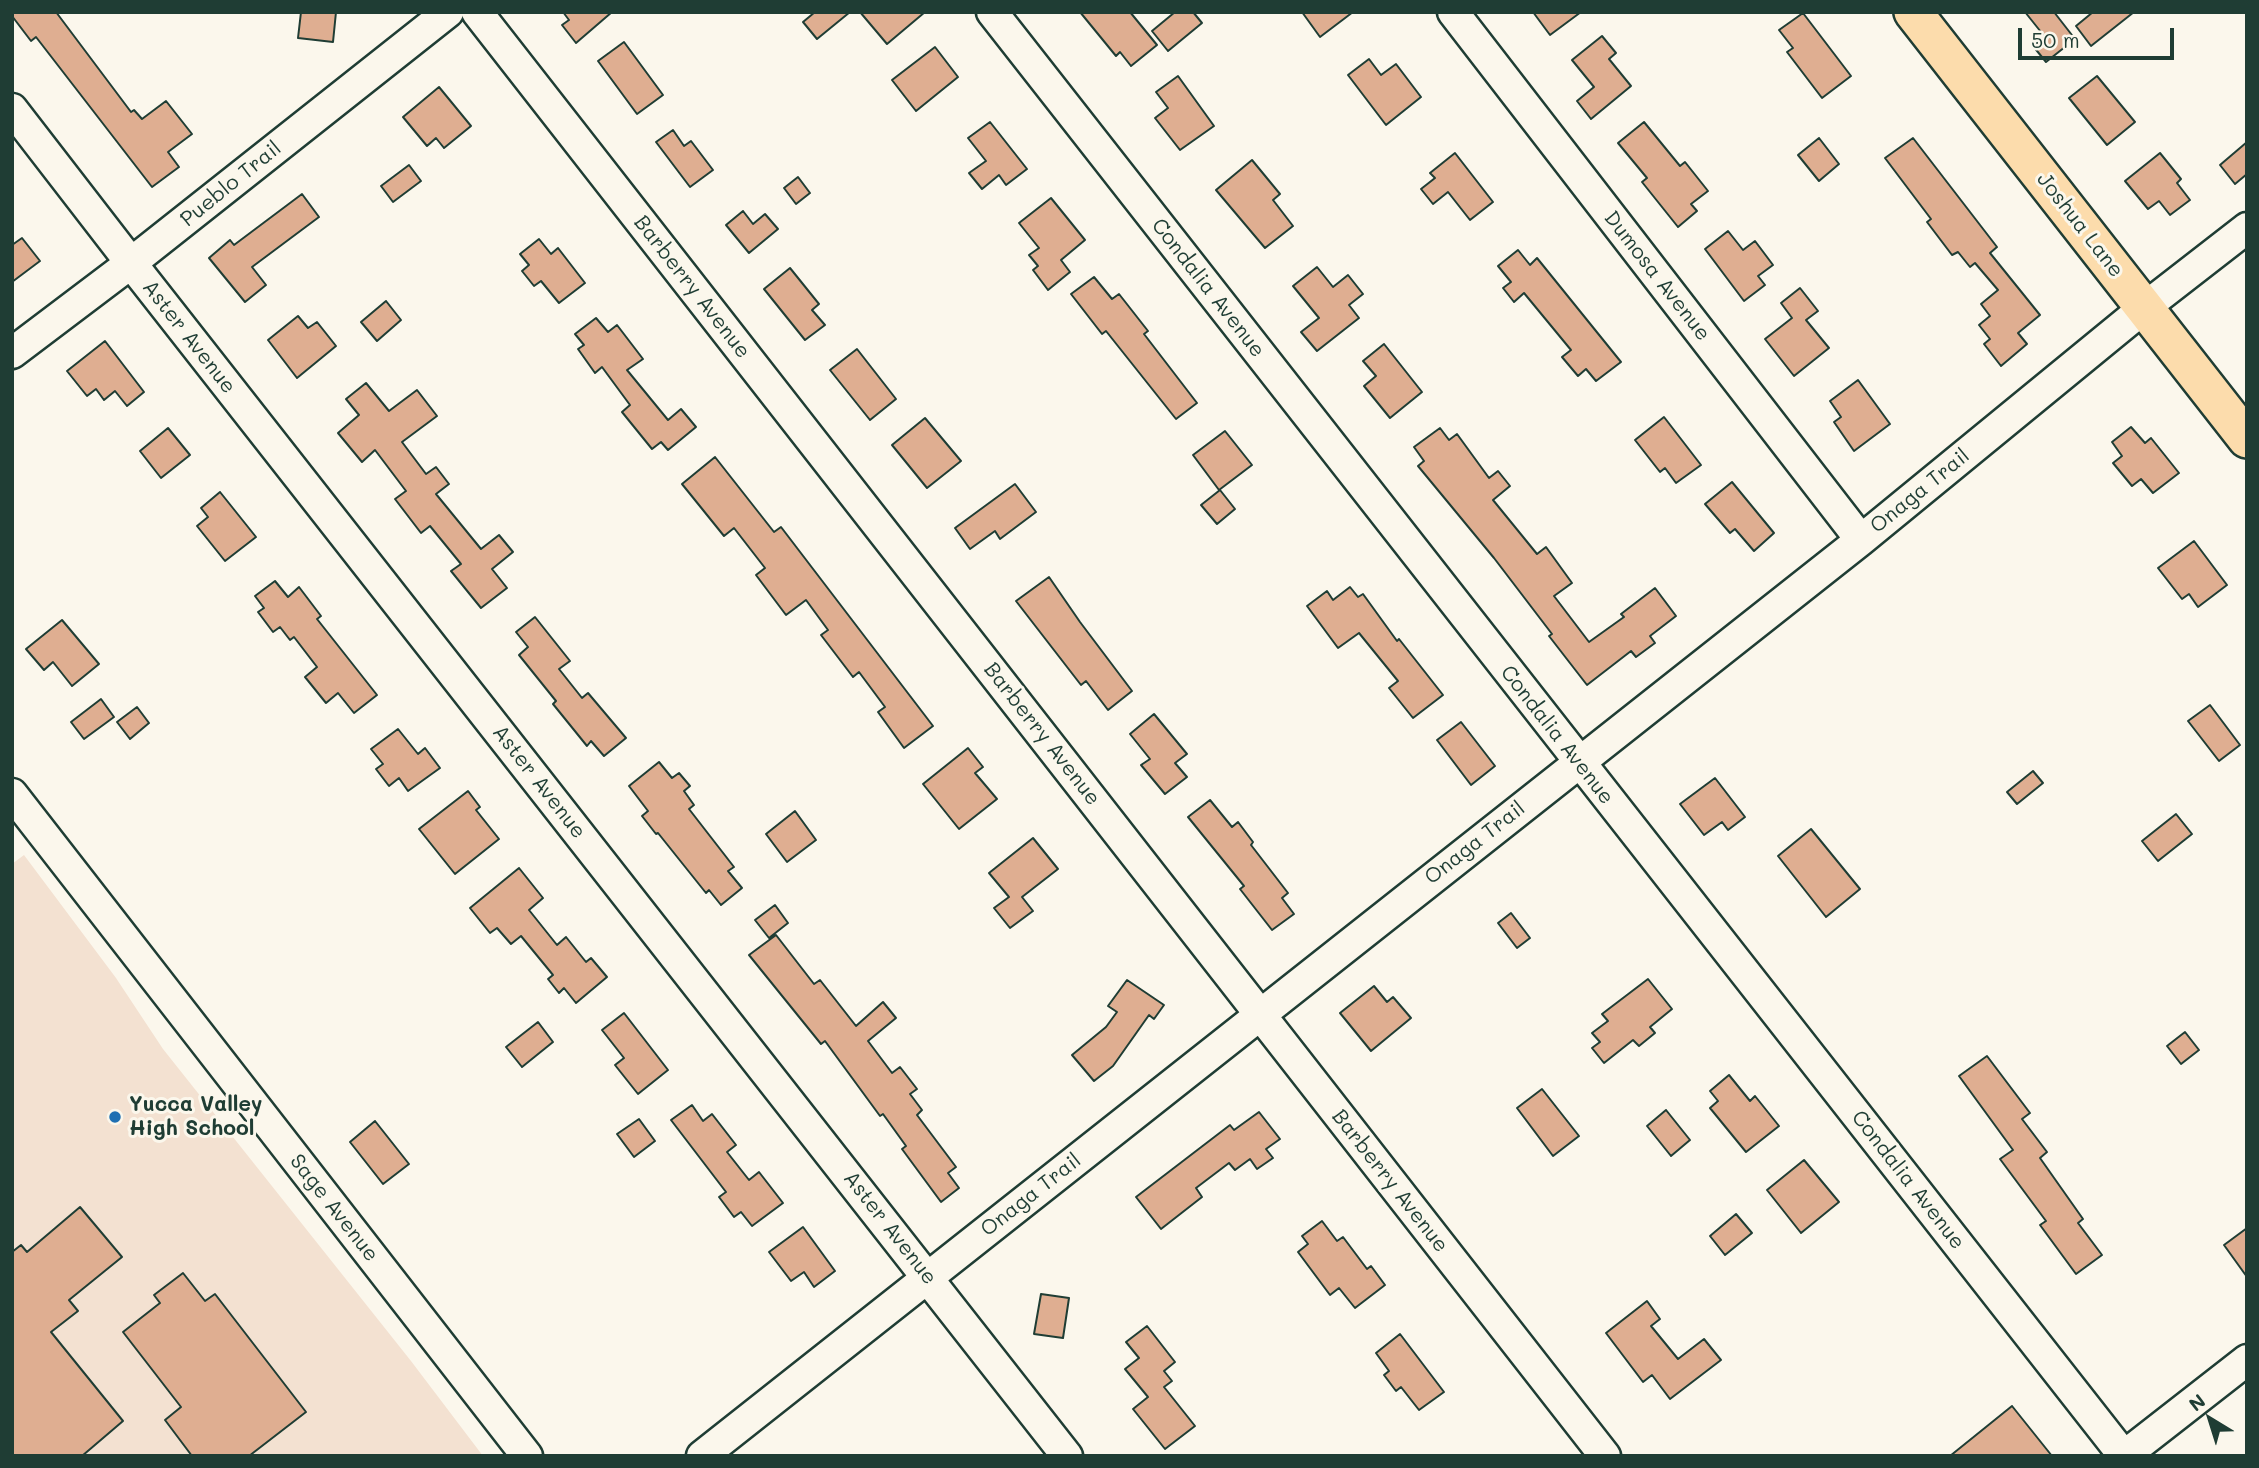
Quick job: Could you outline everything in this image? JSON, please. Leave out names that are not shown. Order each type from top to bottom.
[{"type":"main road","name":"Joshua Lane","points":[[1913,12],[2247,439]]},
{"type":"street","name":"Pueblo Trail","points":[[12,353],[131,264],[448,12]]},
{"type":"street","name":"Barberry Avenue","points":[[477,12],[1605,1456]]},
{"type":"street","name":"Condalia Avenue","points":[[992,12],[2124,1456]]},
{"type":"street","name":"Dumosa Avenue","points":[[1453,12],[1861,540]]},
{"type":"street","name":"Aster Avenue","points":[[12,108],[131,264],[1067,1456]]},
{"type":"street","name":"Onaga Trail","points":[[702,1456],[1861,540],[2144,308],[2247,228]]},
{"type":"street","name":"Sage Avenue","points":[[12,794],[527,1456]]},
{"type":"street","points":[[2124,1456],[2247,1360]]},
{"type":"shaded area","name":"Yucca Valley High School","points":[[24,855],[116,978],[163,1049],[411,1361],[483,1456],[12,1456],[12,864]]},
{"type":"building","points":[[12,12],[56,12],[131,112],[134,110],[142,119],[166,101],[192,134],[168,152],[179,167],[152,187],[36,37],[31,41],[12,16]]},
{"type":"building","points":[[301,12],[336,12],[333,42],[298,38]]},
{"type":"building","points":[[563,12],[612,12],[576,43],[562,25],[569,20]]},
{"type":"building","points":[[815,12],[850,12],[817,39],[803,22]]},
{"type":"building","points":[[860,12],[925,12],[887,44]]},
{"type":"building","points":[[1080,12],[1130,12],[1157,45],[1131,66],[1120,52],[1116,56]]},
{"type":"building","points":[[1175,12],[1193,12],[1202,23],[1168,51],[1152,31]]},
{"type":"building","points":[[1302,12],[1353,12],[1320,37]]},
{"type":"building","points":[[1533,12],[1581,12],[1550,35]]},
{"type":"building","points":[[2025,12],[2054,12],[2075,39],[2046,62],[2033,46],[2045,37]]},
{"type":"building","points":[[2093,12],[2134,12],[2091,46],[2076,26]]},
{"type":"building","points":[[1803,13],[1851,76],[1822,98],[1787,52],[1793,48],[1779,30]]},
{"type":"building","points":[[1602,36],[1616,53],[1609,59],[1631,86],[1591,119],[1577,101],[1594,87],[1572,60]]},
{"type":"building","points":[[624,42],[663,95],[637,114],[598,61]]},
{"type":"building","points":[[935,47],[958,77],[916,111],[892,80]]},
{"type":"building","points":[[1369,59],[1381,75],[1396,64],[1421,97],[1386,125],[1348,75]]},
{"type":"building","points":[[1178,76],[1214,126],[1180,150],[1155,118],[1168,108],[1156,92]]},
{"type":"building","points":[[2097,76],[2135,122],[2107,145],[2069,98]]},
{"type":"building","points":[[439,87],[471,126],[444,148],[436,138],[427,146],[403,117]]},
{"type":"building","points":[[990,122],[1027,169],[1006,185],[999,175],[982,189],[969,173],[986,161],[968,138]]},
{"type":"building","points":[[1644,122],[1680,166],[1685,162],[1708,191],[1691,204],[1697,211],[1678,227],[1642,182],[1647,178],[1618,143]]},
{"type":"building","points":[[673,130],[684,146],[691,141],[713,170],[690,187],[656,142]]},
{"type":"building","points":[[1819,138],[1839,164],[1819,181],[1798,155]]},
{"type":"building","points":[[1913,138],[1997,247],[1990,253],[2040,315],[2018,333],[2027,344],[2001,366],[1984,344],[1990,339],[1979,325],[1990,316],[1981,304],[1998,290],[1975,263],[1970,267],[1958,252],[1952,255],[1927,222],[1931,219],[1885,158]]},
{"type":"building","points":[[2247,142],[2247,174],[2235,184],[2220,165]]},
{"type":"building","points":[[1455,153],[1493,202],[1470,220],[1448,192],[1433,204],[1421,189],[1435,178],[1430,173]]},
{"type":"building","points":[[2160,153],[2181,179],[2177,183],[2190,200],[2170,215],[2159,201],[2148,209],[2125,181]]},
{"type":"building","points":[[1252,160],[1280,194],[1273,200],[1293,226],[1265,248],[1216,190]]},
{"type":"building","points":[[409,165],[421,181],[393,202],[381,186]]},
{"type":"building","points":[[798,177],[810,193],[796,204],[784,188]]},
{"type":"building","points":[[302,194],[319,217],[252,267],[266,285],[245,302],[209,258],[230,240],[234,245]]},
{"type":"building","points":[[1051,198],[1085,240],[1061,260],[1070,272],[1048,290],[1033,270],[1038,266],[1029,255],[1039,248],[1019,223]]},
{"type":"building","points":[[743,211],[753,224],[765,214],[778,229],[749,253],[726,225]]},
{"type":"building","points":[[1728,231],[1743,250],[1755,241],[1773,265],[1758,276],[1765,285],[1744,301],[1705,249]]},
{"type":"building","points":[[22,238],[40,261],[12,282],[12,245]]},
{"type":"building","points":[[539,239],[551,254],[558,248],[585,283],[559,303],[541,281],[534,286],[522,271],[529,265],[520,254]]},
{"type":"building","points":[[1518,250],[1530,265],[1537,258],[1621,362],[1596,381],[1586,369],[1578,376],[1562,357],[1571,350],[1524,293],[1514,302],[1503,288],[1511,282],[1498,266]]},
{"type":"building","points":[[1317,267],[1333,287],[1348,275],[1363,294],[1349,305],[1359,318],[1317,351],[1301,332],[1319,318],[1293,286]]},
{"type":"building","points":[[790,268],[819,304],[812,310],[825,325],[805,340],[764,289]]},
{"type":"building","points":[[1094,277],[1112,299],[1119,294],[1148,331],[1144,334],[1197,403],[1176,419],[1106,331],[1102,334],[1071,294]]},
{"type":"building","points":[[1800,288],[1818,311],[1806,320],[1829,348],[1794,376],[1765,339],[1792,318],[1781,303]]},
{"type":"building","points":[[386,301],[401,320],[377,341],[361,322]]},
{"type":"building","points":[[298,316],[308,328],[317,322],[336,346],[297,378],[268,340]]},
{"type":"building","points":[[596,318],[608,332],[617,325],[643,359],[627,370],[668,420],[681,409],[696,427],[668,450],[661,442],[652,449],[622,412],[630,405],[602,367],[595,373],[578,349],[584,345],[575,334]]},
{"type":"building","points":[[105,341],[144,392],[127,406],[115,391],[104,400],[96,389],[87,396],[67,371]]},
{"type":"building","points":[[1384,344],[1422,392],[1390,418],[1364,386],[1376,376],[1363,361]]},
{"type":"building","points":[[857,349],[896,399],[870,420],[830,370]]},
{"type":"building","points":[[1858,380],[1890,424],[1854,451],[1834,422],[1841,417],[1830,401]]},
{"type":"building","points":[[366,383],[389,411],[417,390],[437,416],[402,442],[426,474],[436,467],[449,484],[436,494],[481,549],[499,535],[513,552],[492,569],[507,588],[481,608],[451,571],[461,564],[430,526],[421,533],[395,499],[406,491],[375,450],[362,462],[338,433],[359,415],[346,399]]},
{"type":"building","points":[[1664,417],[1701,465],[1676,483],[1665,468],[1660,472],[1635,440]]},
{"type":"building","points":[[925,418],[961,461],[927,488],[892,445]]},
{"type":"building","points":[[2131,427],[2145,443],[2151,438],[2179,473],[2153,493],[2141,479],[2132,486],[2113,463],[2122,456],[2112,442]]},
{"type":"building","points":[[168,428],[190,455],[161,478],[140,451]]},
{"type":"building","points":[[1440,428],[1449,440],[1457,434],[1489,478],[1498,471],[1510,486],[1493,500],[1537,554],[1546,547],[1572,583],[1554,596],[1589,642],[1624,617],[1621,614],[1655,588],[1676,616],[1650,636],[1655,643],[1636,657],[1631,651],[1587,685],[1494,558],[1418,466],[1424,461],[1414,447]]},
{"type":"building","points":[[1225,431],[1252,465],[1219,490],[1193,455]]},
{"type":"building","points":[[715,457],[774,532],[781,527],[933,726],[904,748],[878,712],[885,707],[859,672],[853,677],[821,635],[828,630],[806,600],[786,615],[756,575],[765,568],[734,528],[724,536],[682,484]]},
{"type":"building","points":[[1732,482],[1774,533],[1754,551],[1735,529],[1730,533],[1705,504]]},
{"type":"building","points":[[1015,484],[1036,512],[1000,539],[995,531],[970,549],[955,528]]},
{"type":"building","points":[[1220,490],[1235,509],[1217,524],[1201,505]]},
{"type":"building","points":[[220,492],[256,537],[225,561],[197,526],[208,517],[201,508]]},
{"type":"building","points":[[2194,541],[2227,585],[2198,607],[2189,594],[2182,599],[2158,568]]},
{"type":"building","points":[[1049,577],[1132,691],[1108,710],[1086,681],[1081,685],[1016,601]]},
{"type":"building","points":[[275,581],[288,597],[299,587],[321,616],[317,619],[377,695],[354,713],[338,693],[326,703],[305,677],[317,667],[294,637],[290,640],[280,627],[273,632],[258,612],[264,608],[255,596]]},
{"type":"building","points":[[1350,587],[1358,597],[1363,594],[1397,641],[1399,639],[1443,695],[1413,718],[1389,688],[1398,681],[1359,633],[1338,648],[1307,606],[1327,591],[1333,600]]},
{"type":"building","points":[[535,617],[570,661],[559,669],[582,698],[588,693],[626,738],[604,756],[591,741],[587,746],[553,704],[556,701],[519,655],[528,647],[516,632]]},
{"type":"building","points":[[62,620],[99,664],[72,686],[53,662],[44,670],[26,649]]},
{"type":"building","points":[[101,699],[114,717],[84,739],[71,722]]},
{"type":"building","points":[[2210,705],[2240,745],[2219,761],[2188,721]]},
{"type":"building","points":[[137,707],[149,723],[130,739],[117,722]]},
{"type":"building","points":[[1154,714],[1187,754],[1175,763],[1187,777],[1165,794],[1141,765],[1150,759],[1130,734]]},
{"type":"building","points":[[1461,722],[1495,766],[1471,785],[1437,740]]},
{"type":"building","points":[[398,729],[418,754],[425,748],[440,768],[408,791],[399,778],[389,786],[376,769],[383,764],[371,749]]},
{"type":"building","points":[[968,748],[983,767],[975,773],[997,799],[959,829],[923,784]]},
{"type":"building","points":[[659,762],[672,778],[679,773],[690,786],[684,791],[694,805],[689,809],[734,867],[728,871],[742,888],[721,905],[709,890],[706,893],[642,816],[648,811],[629,786]]},
{"type":"building","points":[[2033,771],[2043,783],[2017,804],[2007,792]]},
{"type":"building","points":[[1715,778],[1745,817],[1728,830],[1722,822],[1704,835],[1680,804]]},
{"type":"building","points":[[468,791],[480,807],[476,810],[499,839],[455,874],[419,829]]},
{"type":"building","points":[[1210,800],[1232,827],[1238,822],[1253,842],[1251,845],[1288,893],[1282,898],[1294,914],[1272,930],[1240,889],[1244,886],[1188,817]]},
{"type":"building","points":[[795,811],[816,840],[787,862],[766,834]]},
{"type":"building","points":[[2176,814],[2192,834],[2158,861],[2142,841]]},
{"type":"building","points":[[1811,829],[1860,889],[1826,917],[1778,856]]},
{"type":"building","points":[[1033,838],[1058,869],[1022,897],[1033,911],[1010,928],[994,908],[1009,897],[989,873]]},
{"type":"building","points":[[519,868],[543,898],[529,910],[557,945],[566,937],[586,962],[591,958],[607,977],[576,1003],[564,988],[559,993],[548,979],[553,975],[521,936],[511,944],[497,928],[490,933],[470,908]]},
{"type":"building","points":[[775,905],[788,923],[769,938],[755,920]]},
{"type":"building","points":[[1511,913],[1530,938],[1517,948],[1498,923]]},
{"type":"building","points":[[776,935],[814,984],[820,980],[856,1026],[883,1002],[896,1018],[868,1041],[892,1073],[900,1067],[917,1089],[910,1094],[922,1110],[917,1115],[956,1167],[948,1173],[959,1188],[941,1202],[902,1149],[906,1146],[883,1114],[880,1116],[825,1041],[821,1044],[749,955]]},
{"type":"building","points":[[1648,979],[1672,1009],[1650,1027],[1655,1033],[1639,1046],[1633,1040],[1604,1063],[1592,1048],[1600,1042],[1592,1033],[1608,1021],[1602,1014]]},
{"type":"building","points":[[1127,980],[1164,1005],[1154,1019],[1149,1015],[1113,1066],[1094,1081],[1072,1055],[1106,1027],[1117,1012],[1108,1006]]},
{"type":"building","points":[[1374,986],[1387,1002],[1393,997],[1411,1018],[1371,1051],[1340,1013]]},
{"type":"building","points":[[624,1013],[668,1070],[638,1094],[615,1065],[624,1058],[602,1030]]},
{"type":"building","points":[[538,1022],[553,1042],[522,1067],[506,1047]]},
{"type":"building","points":[[2185,1032],[2199,1050],[2181,1064],[2167,1046]]},
{"type":"building","points":[[1987,1056],[2030,1113],[2022,1119],[2047,1152],[2040,1158],[2083,1219],[2078,1223],[2102,1255],[2076,1274],[2040,1225],[2046,1221],[2000,1159],[2013,1150],[1959,1076]]},
{"type":"building","points":[[1729,1075],[1750,1101],[1755,1096],[1779,1126],[1746,1152],[1710,1108],[1718,1101],[1710,1091]]},
{"type":"building","points":[[1542,1089],[1579,1136],[1553,1156],[1517,1108]]},
{"type":"building","points":[[692,1105],[703,1121],[712,1114],[736,1145],[727,1152],[749,1180],[759,1172],[783,1203],[752,1226],[741,1212],[734,1217],[719,1197],[726,1192],[671,1120]]},
{"type":"building","points":[[1666,1110],[1690,1140],[1671,1156],[1647,1126]]},
{"type":"building","points":[[1259,1112],[1280,1139],[1266,1149],[1273,1158],[1257,1169],[1250,1159],[1235,1170],[1229,1163],[1196,1188],[1202,1197],[1161,1229],[1136,1197],[1230,1125],[1234,1130]]},
{"type":"building","points":[[639,1119],[655,1141],[634,1157],[617,1134]]},
{"type":"building","points":[[375,1121],[409,1164],[383,1184],[350,1142]]},
{"type":"building","points":[[1804,1160],[1839,1202],[1801,1233],[1767,1190]]},
{"type":"building","points":[[80,1207],[122,1257],[69,1300],[78,1311],[51,1332],[123,1421],[82,1456],[12,1456],[12,1252],[21,1245],[27,1252]]},
{"type":"building","points":[[1736,1214],[1752,1233],[1725,1255],[1710,1236]]},
{"type":"building","points":[[1322,1221],[1337,1241],[1343,1237],[1367,1269],[1371,1266],[1385,1285],[1355,1308],[1339,1288],[1330,1295],[1298,1252],[1308,1244],[1302,1236]]},
{"type":"building","points":[[803,1227],[835,1271],[814,1287],[804,1272],[791,1281],[769,1252]]},
{"type":"building","points":[[2247,1228],[2247,1277],[2224,1245]]},
{"type":"building","points":[[183,1273],[205,1301],[215,1294],[306,1412],[249,1456],[192,1456],[165,1420],[181,1407],[123,1332],[160,1303],[154,1295]]},
{"type":"building","points":[[1041,1294],[1069,1298],[1063,1338],[1034,1334]]},
{"type":"building","points":[[1647,1301],[1660,1319],[1651,1326],[1678,1359],[1704,1339],[1721,1360],[1670,1399],[1652,1375],[1643,1382],[1606,1333]]},
{"type":"building","points":[[1147,1326],[1175,1362],[1164,1371],[1172,1381],[1164,1387],[1195,1426],[1165,1449],[1133,1409],[1148,1397],[1125,1369],[1139,1358],[1126,1342]]},
{"type":"building","points":[[1400,1334],[1444,1392],[1419,1410],[1401,1387],[1396,1391],[1384,1375],[1389,1371],[1376,1353]]},
{"type":"building","points":[[2012,1406],[2052,1456],[1950,1456]]},
{"type":"place","name":"Yucca Valley High School","points":[[115,1117]]}]
